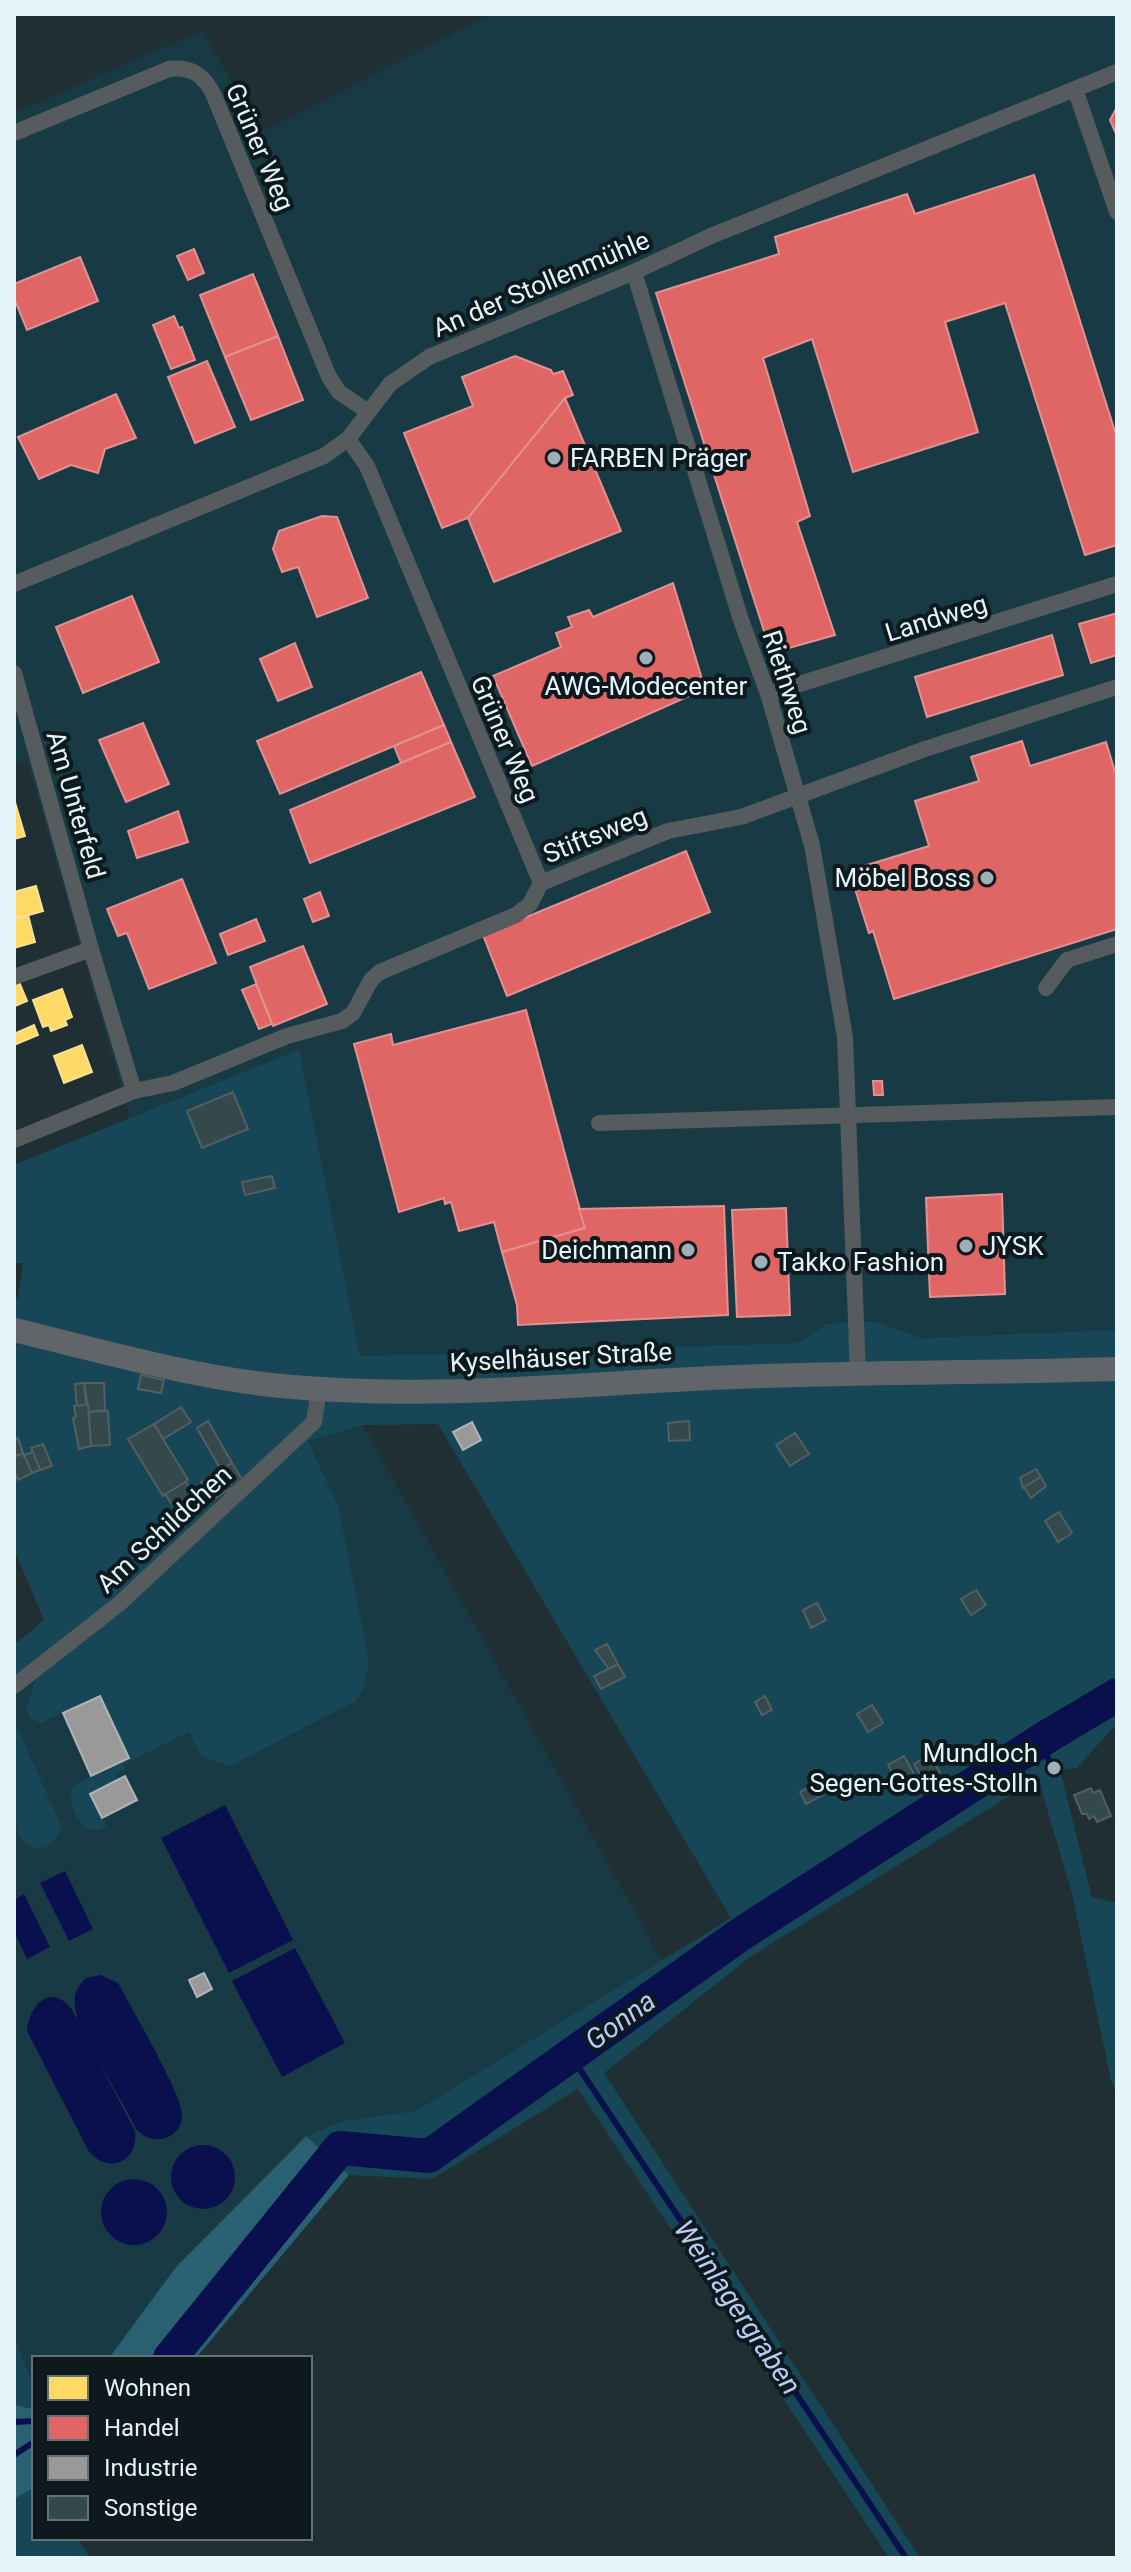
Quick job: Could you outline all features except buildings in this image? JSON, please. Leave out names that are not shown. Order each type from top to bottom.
[{"type":"main road","name":"Kyselhäuser Straße","points":[[14,1330],[228,1378],[319,1389],[402,1392],[858,1373],[1117,1369]]},
{"type":"street","name":"Grüner Weg","points":[[14,133],[169,69],[181,67],[193,70],[202,77],[215,98],[329,377],[339,392],[367,411]]},
{"type":"street","name":"An der Stollenmühle","points":[[14,584],[324,456],[348,439],[390,384],[429,357],[634,272],[711,236],[1117,72]]},
{"type":"street","points":[[1075,89],[1117,212]]},
{"type":"street","name":"Riethweg","points":[[634,272],[741,620],[768,694],[812,845],[841,1007],[849,1117],[858,1373]]},
{"type":"street","name":"Grüner Weg","points":[[348,439],[367,466],[541,883]]},
{"type":"street","name":"Landweg","points":[[768,694],[1117,584]]},
{"type":"street","name":"Am Unterfeld","points":[[14,673],[134,1091]]},
{"type":"street","name":"Stiftsweg","points":[[134,1091],[173,1083],[287,1036],[342,1021],[353,1013],[371,980],[380,972],[516,915],[530,904],[541,883],[668,831],[741,817],[938,745],[1117,687]]},
{"type":"street","points":[[1046,988],[1067,960],[1117,944]]},
{"type":"street","points":[[14,977],[91,949]]},
{"type":"street","points":[[14,1140],[134,1091]]},
{"type":"street","points":[[599,1123],[1117,1107]]},
{"type":"street","name":"Am Schildchen","points":[[14,1686],[119,1604],[314,1422],[319,1389]]},
{"type":"shaded area","points":[[491,14],[1117,14],[1117,1330],[920,1338],[873,1321],[826,1324],[799,1343],[360,1356],[299,1051],[130,1119],[27,760],[14,765],[14,113],[203,30],[260,133]]},
{"type":"shaded area","points":[[299,1050],[360,1356],[799,1343],[826,1324],[874,1321],[920,1338],[1117,1330],[1117,1723],[1077,1768],[1060,1770],[1092,1897],[1117,1903],[1117,2096],[1072,1894],[1038,1778],[750,1957],[604,2073],[920,2558],[889,2558],[578,2089],[432,2179],[349,2175],[306,2136],[343,2121],[416,2111],[731,1918],[438,1424],[363,1425],[308,1441],[339,1509],[369,1662],[363,1690],[356,1701],[230,1766],[201,1756],[189,1732],[123,1765],[125,1769],[116,1775],[118,1780],[90,1794],[107,1827],[97,1831],[87,1829],[75,1814],[71,1803],[73,1786],[129,1757],[100,1696],[41,1723],[32,1719],[26,1709],[36,1678],[14,1695],[14,1645],[44,1620],[14,1549],[14,1297],[18,1298],[23,1263],[14,1263],[14,1165]]},
{"type":"shaded area","points":[[363,1425],[662,1960],[416,2112],[343,2121],[306,2136],[176,2267],[110,2356],[32,2356],[32,2383],[14,2335],[14,1695],[307,1441]]},
{"type":"shaded area","points":[[14,1720],[61,1826],[52,1842],[42,1848],[30,1847],[25,1843],[15,1820],[12,1785]]},
{"type":"shaded area","points":[[225,1805],[293,1940],[229,1973],[161,1838]]},
{"type":"shaded area","points":[[65,1871],[93,1929],[69,1941],[40,1883]]},
{"type":"shaded area","points":[[24,1894],[50,1947],[27,1959],[14,1931],[14,1900]]},
{"type":"shaded area","points":[[295,1948],[345,2043],[282,2077],[232,1981]]},
{"type":"shaded area","points":[[100,1975],[118,1983],[165,2070],[182,2114],[179,2128],[172,2135],[156,2139],[144,2136],[137,2130],[97,2058],[135,2131],[135,2142],[127,2158],[112,2163],[96,2158],[88,2150],[27,2031],[34,2009],[51,1997],[66,2003],[78,2020],[75,2002],[78,1988],[86,1978]]},
{"type":"shaded area","points":[[306,2136],[349,2175],[198,2356],[110,2356],[176,2267]]},
{"type":"shaded area","points":[[203,2145],[215,2147],[226,2154],[233,2165],[233,2189],[226,2200],[215,2207],[203,2209],[191,2207],[180,2200],[173,2189],[171,2177],[173,2165],[180,2154],[191,2147]]},
{"type":"shaded area","points":[[134,2179],[147,2181],[162,2194],[167,2212],[165,2225],[152,2240],[134,2245],[121,2243],[106,2230],[101,2212],[103,2199],[116,2184]]},
{"type":"shaded area","points":[[14,2335],[32,2383],[32,2409],[14,2405]]},
{"type":"shaded area","points":[[14,2405],[32,2409],[32,2489],[14,2499]]},
{"type":"shaded area","points":[[32,2489],[32,2540],[78,2540],[90,2558],[14,2558],[14,2499]]},
{"type":"waterway","name":"Gonna","points":[[172,2356],[340,2148],[429,2156],[741,1934],[1048,1736],[1117,1695]]},
{"type":"waterway","points":[[1042,1740],[1051,1767]]},
{"type":"waterway","name":"Weinlagergraben","points":[[571,2056],[906,2558]]},
{"type":"waterway","name":"Gonna","points":[[14,2422],[32,2421]]},
{"type":"waterway","points":[[14,2455],[32,2443]]},
{"type":"place","name":"FARBEN Präger","points":[[554,458]]},
{"type":"place","name":"AWG-Modecenter","points":[[646,658]]},
{"type":"place","name":"Möbel Boss","points":[[987,878]]},
{"type":"place","name":"JYSK","points":[[966,1246]]},
{"type":"place","name":"Deichmann","points":[[688,1250]]},
{"type":"place","name":"Takko Fashion","points":[[761,1262]]},
{"type":"place","name":"Mundloch Segen-Gottes-Stolln","points":[[1054,1768]]}]
